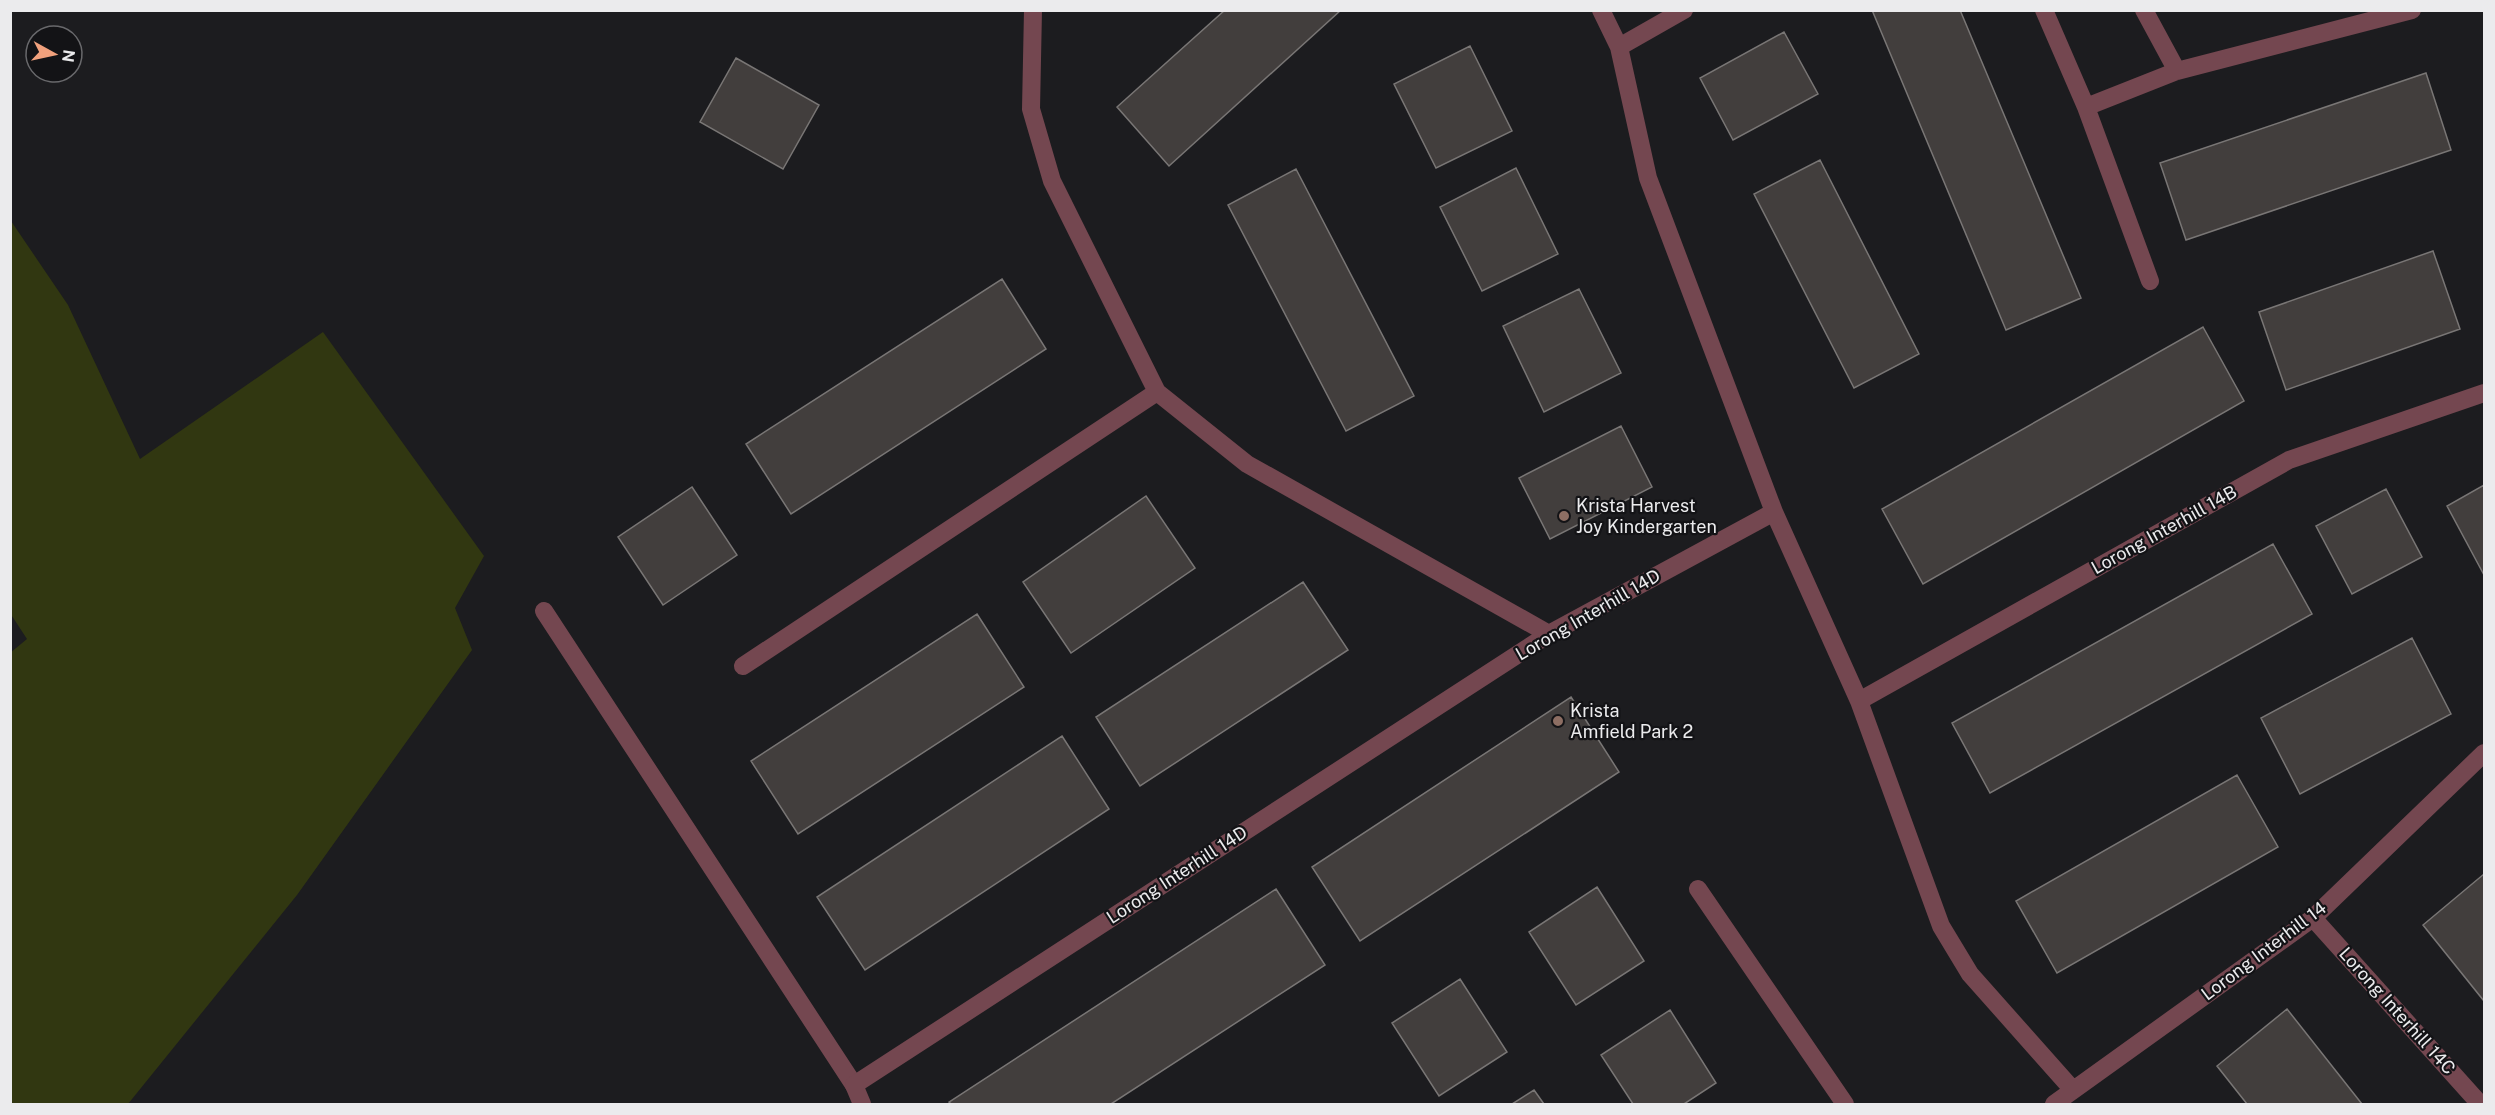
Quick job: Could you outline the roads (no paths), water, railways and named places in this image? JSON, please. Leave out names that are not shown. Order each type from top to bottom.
[{"type":"street","points":[[1022,10],[1033,11],[1031,109],[1052,181],[1157,392],[1247,464],[1549,634]]},
{"type":"street","points":[[1601,10],[1619,47],[1648,178],[1774,512],[1858,701],[1941,926],[1970,974],[2073,1090]]},
{"type":"street","points":[[1619,47],[1684,10]]},
{"type":"street","points":[[2044,10],[2086,108],[2150,281]]},
{"type":"street","points":[[2144,10],[2176,71]]},
{"type":"street","points":[[2086,108],[2176,71],[2412,10]]},
{"type":"street","points":[[743,666],[1157,392]]},
{"type":"street","name":"Lorong Interhill 14B","points":[[1858,701],[2289,460],[2484,393]]},
{"type":"street","name":"Lorong Interhill 14D","points":[[854,1085],[1549,634],[1774,512]]},
{"type":"street","points":[[544,611],[854,1085],[862,1104]]},
{"type":"street","name":"Lorong Interhill 14","points":[[2054,1104],[2313,918],[2484,753]]},
{"type":"street","points":[[1698,889],[1845,1104]]},
{"type":"street","name":"Lorong Interhill 14C","points":[[2313,918],[2480,1104]]},
{"type":"place","name":"Krista Harvest Joy Kindergarten","points":[[1564,516]]},
{"type":"place","name":"Krista Amfield Park 2","points":[[1558,721]]}]
